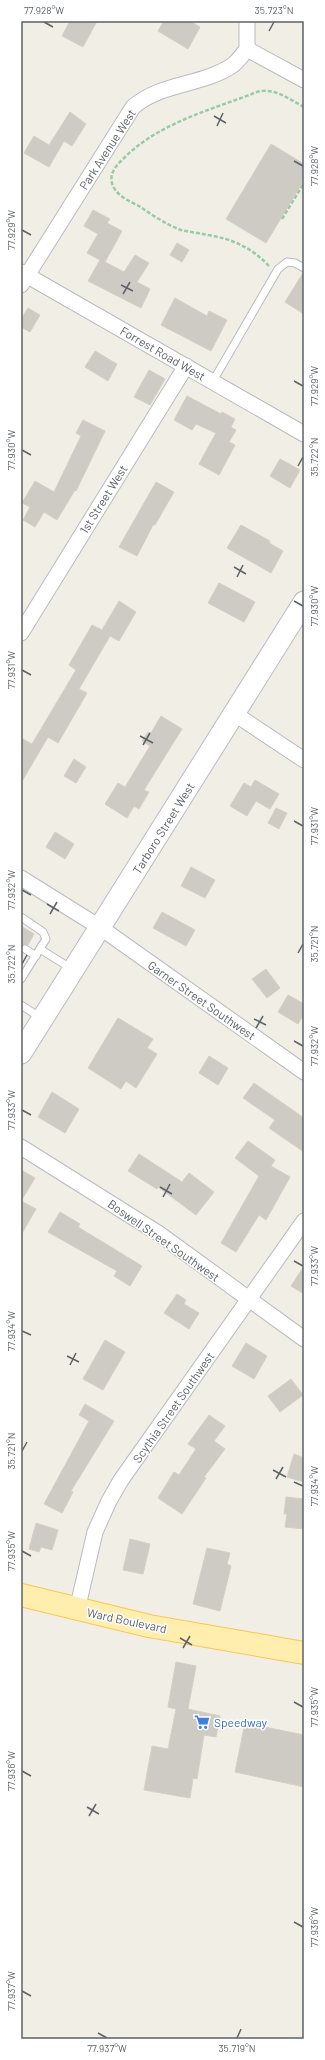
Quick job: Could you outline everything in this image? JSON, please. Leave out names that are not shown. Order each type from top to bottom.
[{"type":"main road","name":"Tarboro Street West","points":[[21,1053],[101,928],[304,602]]},
{"type":"main road","name":"Ward Boulevard","points":[[21,1595],[77,1610],[149,1626],[304,1653]]},
{"type":"street","points":[[247,21],[247,48],[304,80]]},
{"type":"street","name":"Park Avenue West","points":[[23,278],[133,107],[158,91],[202,78],[228,68],[235,64],[247,48]]},
{"type":"street","name":"Forrest Road West","points":[[23,278],[186,366],[304,434]]},
{"type":"street","name":"1st Street West","points":[[21,633],[186,366]]},
{"type":"street","points":[[235,714],[304,760]]},
{"type":"street","name":"Garner Street Southwest","points":[[21,878],[101,928],[304,1072]]},
{"type":"street","name":"Boswell Street Southwest","points":[[21,1147],[158,1233],[304,1339]]},
{"type":"street","name":"Scythia Street Southwest","points":[[77,1610],[95,1532],[109,1501],[248,1299],[304,1221]]},
{"type":"lane","points":[[213,381],[283,264],[295,263],[304,268]]},
{"type":"lane","points":[[21,917],[44,932],[46,939],[21,979]]},
{"type":"lane","points":[[25,949],[36,956]]},
{"type":"lane","points":[[40,949],[74,970]]},
{"type":"lane","points":[[21,1004],[43,1019]]},
{"type":"path","points":[[271,268],[258,255],[237,242],[183,230],[144,210],[116,191],[112,183],[112,175],[120,162],[138,144],[152,134],[171,124],[265,89],[273,91],[304,107]]},
{"type":"path","points":[[282,219],[304,183]]},
{"type":"building","points":[[70,21],[97,21],[83,47],[62,36]]},
{"type":"building","points":[[164,21],[190,21],[200,27],[188,49],[158,31]]},
{"type":"building","points":[[70,112],[86,124],[72,146],[64,141],[49,167],[24,153],[34,136],[49,145]]},
{"type":"building","points":[[271,144],[304,164],[304,180],[266,243],[226,219]]},
{"type":"building","points":[[93,210],[110,219],[107,223],[122,231],[105,262],[124,272],[135,255],[149,263],[137,282],[150,289],[141,308],[88,281],[100,260],[87,253],[98,234],[84,226]]},
{"type":"building","points":[[177,243],[189,250],[182,262],[170,255]]},
{"type":"building","points":[[304,273],[304,314],[285,302]]},
{"type":"building","points":[[175,298],[207,316],[209,311],[227,320],[211,351],[161,325]]},
{"type":"building","points":[[28,308],[40,315],[30,332],[21,327],[21,319]]},
{"type":"building","points":[[95,351],[117,364],[108,381],[85,367]]},
{"type":"building","points":[[149,370],[165,379],[150,405],[134,397]]},
{"type":"building","points":[[187,396],[221,414],[222,412],[235,419],[231,427],[236,430],[229,442],[235,445],[219,475],[199,464],[216,433],[196,424],[192,430],[174,420]]},
{"type":"building","points":[[83,420],[105,431],[76,491],[75,490],[57,520],[44,512],[35,527],[23,520],[30,507],[22,503],[35,481],[54,492],[81,436],[76,433]]},
{"type":"building","points":[[280,459],[300,470],[290,488],[270,476]]},
{"type":"building","points":[[156,482],[174,492],[155,525],[153,525],[137,556],[119,547]]},
{"type":"building","points":[[241,525],[270,541],[269,543],[283,551],[271,573],[227,548]]},
{"type":"building","points":[[219,583],[255,602],[244,622],[208,603]]},
{"type":"building","points":[[119,601],[136,612],[119,641],[110,636],[79,689],[87,693],[58,743],[48,737],[21,783],[21,738],[32,744],[76,670],[69,665],[92,625],[102,630]]},
{"type":"building","points":[[161,716],[182,729],[144,790],[149,792],[139,809],[134,806],[127,818],[105,804],[118,783],[125,787],[150,746],[142,741],[148,732],[151,733]]},
{"type":"building","points":[[74,759],[86,767],[76,783],[64,776]]},
{"type":"building","points":[[255,780],[279,794],[270,809],[256,801],[247,816],[230,806],[244,783],[251,787]]},
{"type":"building","points":[[276,808],[287,813],[279,829],[268,823]]},
{"type":"building","points":[[55,832],[74,844],[65,859],[46,847]]},
{"type":"building","points":[[191,867],[215,880],[205,898],[181,886]]},
{"type":"building","points":[[162,912],[195,930],[186,946],[153,928]]},
{"type":"building","points":[[21,926],[34,934],[28,945],[21,946]]},
{"type":"building","points":[[266,969],[280,988],[267,998],[252,979]]},
{"type":"building","points":[[288,995],[304,1004],[304,1014],[298,1024],[278,1012]]},
{"type":"building","points":[[118,1018],[153,1039],[147,1048],[157,1054],[136,1088],[126,1081],[121,1089],[88,1068]]},
{"type":"building","points":[[209,1056],[228,1068],[218,1085],[199,1073]]},
{"type":"building","points":[[254,1083],[304,1118],[304,1152],[269,1128],[275,1120],[243,1098]]},
{"type":"building","points":[[52,1092],[79,1109],[65,1133],[38,1117]]},
{"type":"building","points":[[248,1141],[275,1160],[271,1166],[290,1177],[266,1220],[259,1215],[236,1252],[221,1243],[259,1176],[235,1158]]},
{"type":"building","points":[[139,1154],[182,1182],[189,1173],[214,1192],[196,1215],[158,1187],[157,1189],[128,1171]]},
{"type":"building","points":[[21,1170],[35,1178],[21,1201]]},
{"type":"building","points":[[21,1201],[36,1209],[21,1235]]},
{"type":"building","points":[[60,1212],[80,1224],[78,1227],[142,1266],[130,1286],[114,1276],[117,1271],[48,1232]]},
{"type":"building","points":[[304,1266],[304,1294],[291,1286]]},
{"type":"building","points":[[177,1294],[186,1300],[184,1304],[199,1313],[189,1329],[164,1313]]},
{"type":"building","points":[[105,1340],[125,1352],[103,1390],[83,1379]]},
{"type":"building","points":[[246,1343],[267,1356],[254,1379],[232,1366]]},
{"type":"building","points":[[291,1379],[303,1395],[280,1412],[268,1396]]},
{"type":"building","points":[[85,1404],[114,1421],[71,1491],[73,1492],[62,1513],[44,1504],[89,1421],[79,1415]]},
{"type":"building","points":[[209,1415],[225,1426],[214,1441],[225,1449],[204,1477],[206,1478],[182,1514],[158,1498],[174,1472],[179,1475],[196,1449],[188,1444]]},
{"type":"building","points":[[294,1454],[304,1458],[304,1482],[287,1477]]},
{"type":"building","points":[[286,1497],[304,1499],[304,1529],[285,1527],[287,1514],[284,1514]]},
{"type":"building","points":[[36,1523],[58,1530],[52,1550],[41,1547],[39,1552],[29,1549]]},
{"type":"building","points":[[130,1539],[150,1544],[143,1574],[123,1570]]},
{"type":"building","points":[[207,1548],[230,1553],[227,1564],[231,1566],[220,1611],[193,1604]]},
{"type":"building","points":[[176,1662],[196,1666],[188,1709],[220,1716],[216,1737],[204,1735],[197,1779],[193,1778],[190,1798],[144,1790],[152,1746],[168,1749],[176,1709],[168,1707]]},
{"type":"building","points":[[245,1723],[304,1735],[304,1787],[235,1772]]},
{"type":"place","name":"Speedway","points":[[202,1722]]}]
